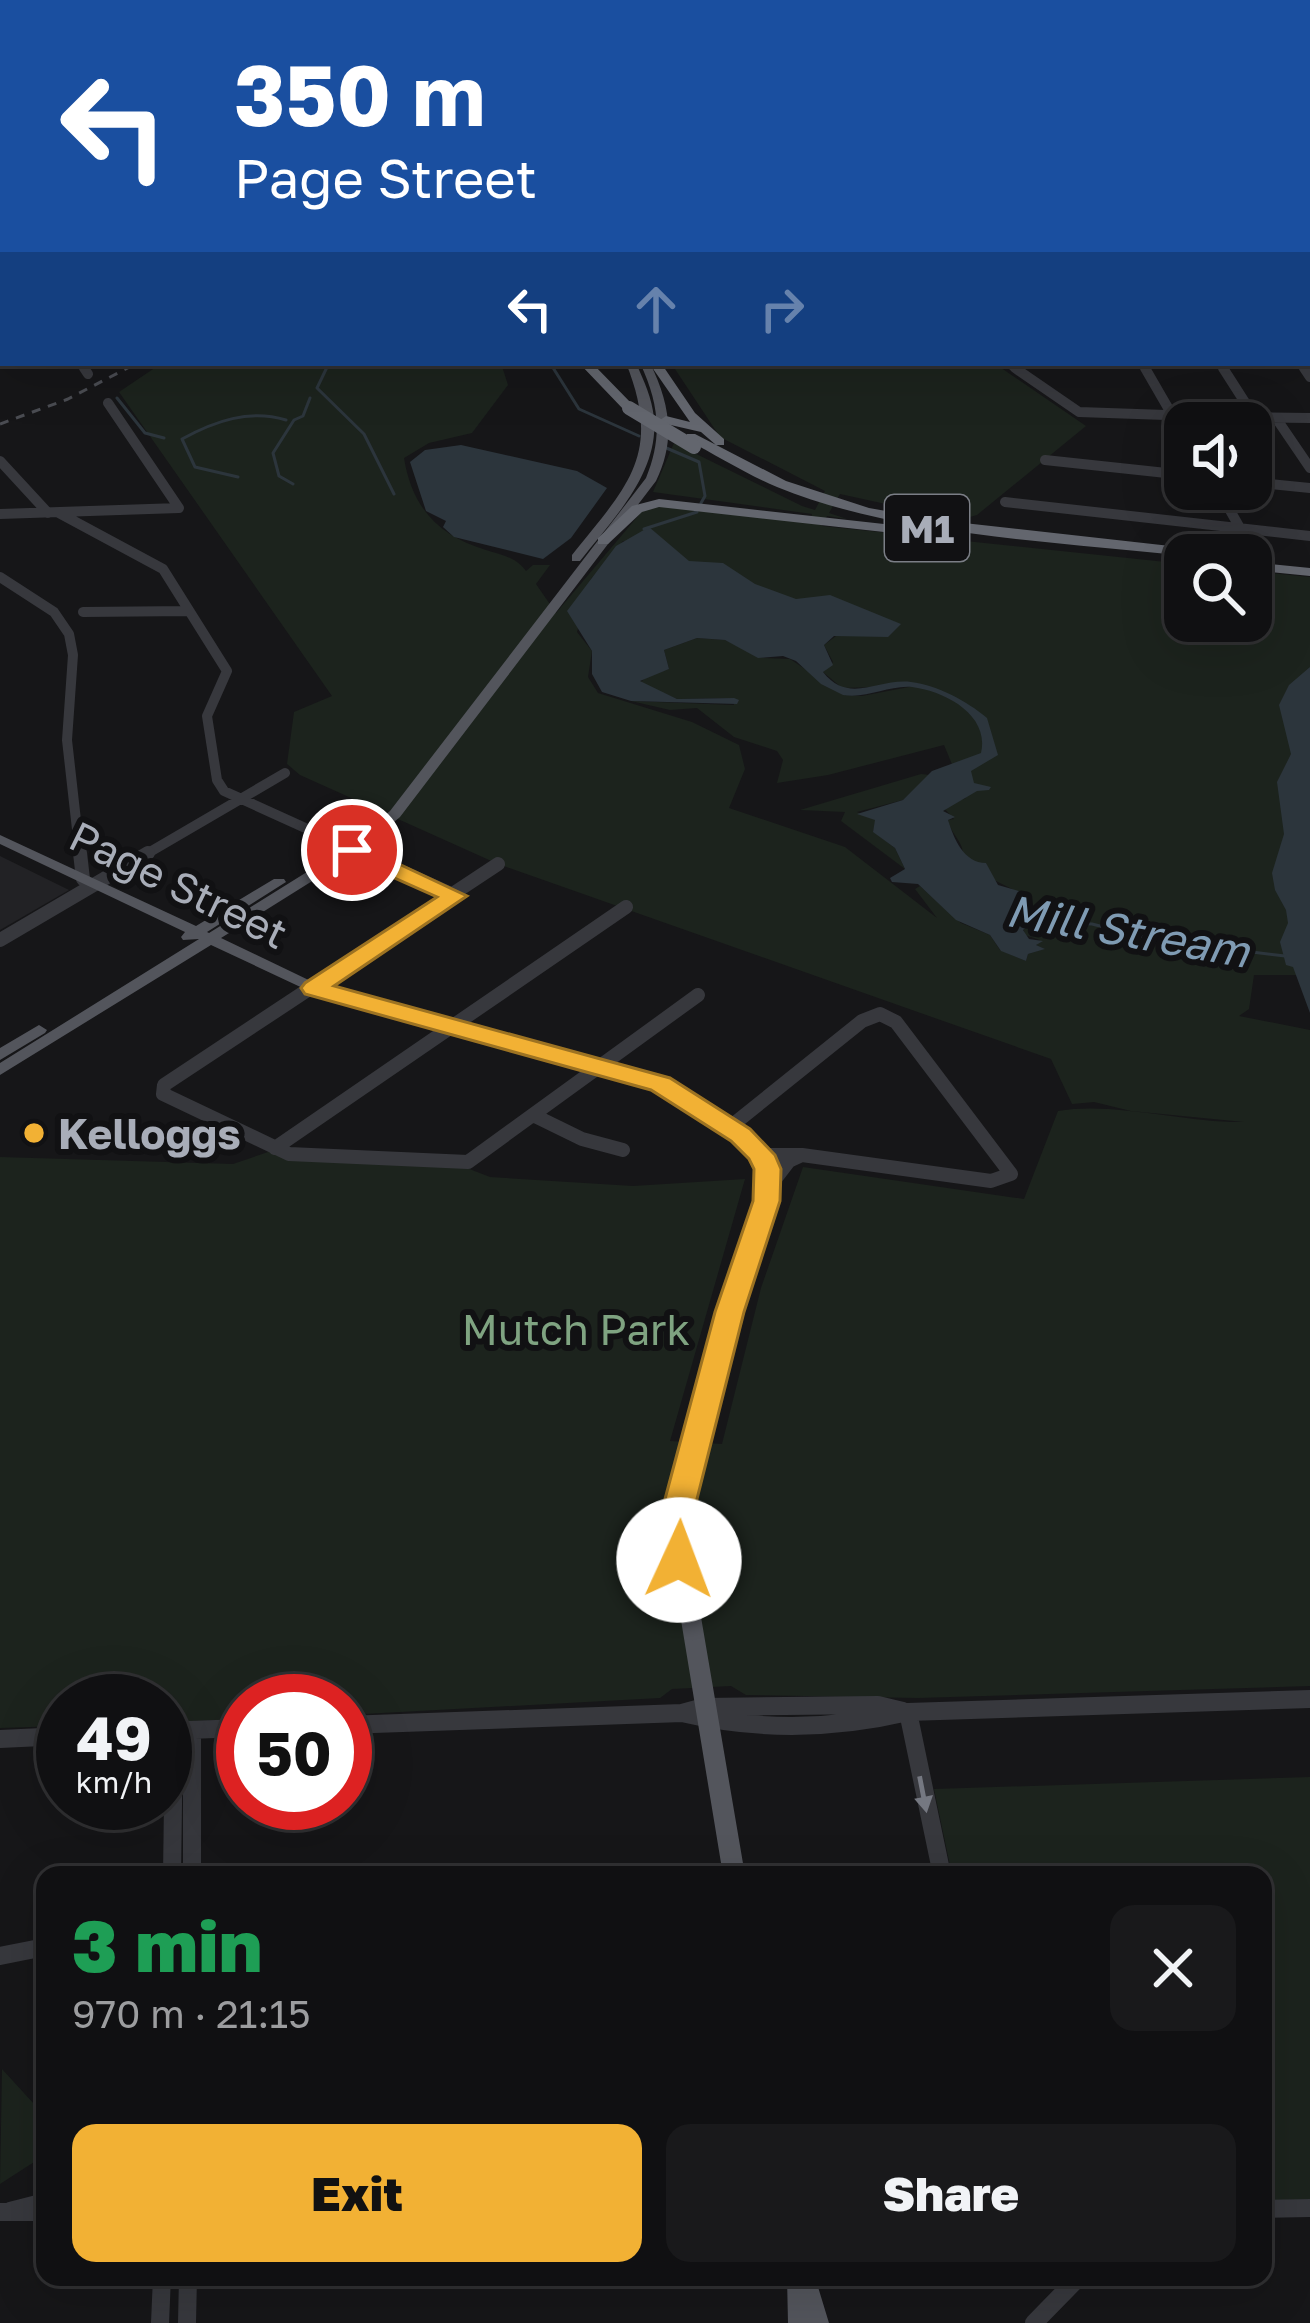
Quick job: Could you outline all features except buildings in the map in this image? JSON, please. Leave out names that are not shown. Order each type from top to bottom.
[{"type":"highway","name":"M1","points":[[588,366],[630,404],[697,438],[771,487],[826,508],[1023,541],[1164,557]]},
{"type":"highway","name":"M1","points":[[599,366],[630,404]]},
{"type":"highway","points":[[657,366],[697,438]]},
{"type":"highway","points":[[666,420],[697,438]]},
{"type":"highway","points":[[637,491],[727,509],[826,508]]},
{"type":"highway","points":[[603,542],[644,506],[693,505]]},
{"type":"highway","name":"M1","points":[[826,508],[1164,549]]},
{"type":"highway","points":[[1272,565],[1310,569]]},
{"type":"main road","points":[[0,1055],[346,847],[398,798],[637,491],[644,463],[656,443],[648,401],[632,366]]},
{"type":"main road","points":[[264,964],[233,935],[269,902],[394,814],[438,764],[637,491],[666,420],[646,366]]},
{"type":"main road","name":"Page Street","points":[[0,838],[314,988],[661,1084],[730,1127],[761,1155]]},
{"type":"main road","points":[[0,1070],[202,936],[269,902]]},
{"type":"main road","points":[[732,1866],[679,1560],[678,1514],[730,1312],[769,1187],[761,1155]]},
{"type":"main road","points":[[800,2323],[801,2286]]},
{"type":"main road","points":[[804,2286],[817,2323]]},
{"type":"street","points":[[82,366],[88,374]]},
{"type":"street","points":[[1010,366],[1079,412],[1164,416]]},
{"type":"street","points":[[1144,366],[1165,402]]},
{"type":"street","points":[[1222,366],[1245,402]]},
{"type":"street","points":[[0,514],[178,508],[108,403]]},
{"type":"street","points":[[1272,418],[1310,418]]},
{"type":"street","points":[[1276,418],[1310,468]]},
{"type":"street","points":[[1045,460],[1164,473]]},
{"type":"street","points":[[0,461],[53,513],[163,568],[227,671],[207,716],[224,791],[455,896]]},
{"type":"street","points":[[1272,484],[1310,488]]},
{"type":"street","points":[[1005,502],[1310,536]]},
{"type":"street","points":[[1230,510],[1240,528]]},
{"type":"street","points":[[0,577],[54,612],[69,634],[73,656],[67,740],[89,882]]},
{"type":"street","points":[[83,613],[189,611]]},
{"type":"street","points":[[0,940],[89,882],[285,773]]},
{"type":"street","points":[[498,864],[164,1085],[163,1094],[289,1154],[454,1163],[476,1158],[698,995]]},
{"type":"street","points":[[274,1148],[626,907]]},
{"type":"street","points":[[730,1127],[862,1021],[880,1014],[896,1022],[1007,1164],[1010,1177],[991,1181],[802,1155],[761,1155]]},
{"type":"street","points":[[536,1116],[622,1150]]},
{"type":"street","points":[[769,1187],[789,1161],[802,1155]]},
{"type":"street","points":[[372,1724],[682,1713],[812,1724],[878,1721],[908,1712],[1310,1699]]},
{"type":"street","points":[[908,1712],[940,1866]]},
{"type":"street","points":[[0,1739],[36,1737]]},
{"type":"street","points":[[172,1866],[174,1830]]},
{"type":"street","points":[[187,1830],[191,1866]]},
{"type":"street","points":[[0,1956],[36,1951]]},
{"type":"street","points":[[5,2211],[36,2204]]},
{"type":"street","points":[[1272,2210],[1308,2214]]},
{"type":"street","points":[[5,2211],[36,2212]]},
{"type":"street","points":[[160,2323],[162,2286]]},
{"type":"street","points":[[187,2323],[188,2286]]},
{"type":"street","points":[[1034,2323],[1070,2286]]},
{"type":"shaded area","points":[[461,445],[577,471],[607,488],[571,538],[543,559],[454,537],[443,527],[446,521],[426,511],[410,462],[425,450]]},
{"type":"shaded area","points":[[649,527],[689,561],[723,563],[755,584],[796,599],[830,595],[901,624],[888,637],[834,636],[824,645],[833,665],[823,672],[833,682],[854,689],[899,682],[931,686],[987,718],[998,755],[971,771],[974,783],[991,787],[943,811],[955,817],[948,820],[957,842],[972,859],[986,863],[998,885],[1029,894],[1031,900],[1023,908],[1031,923],[1023,930],[1029,939],[1043,941],[1036,945],[1045,949],[1028,954],[1026,961],[1001,951],[990,935],[956,920],[918,884],[892,882],[890,878],[905,869],[895,848],[873,832],[875,820],[857,814],[903,800],[932,771],[981,753],[979,727],[951,700],[912,687],[843,695],[821,684],[796,661],[783,656],[758,658],[725,640],[697,638],[664,650],[669,669],[640,681],[677,699],[734,698],[737,704],[631,701],[602,692],[592,674],[592,651],[567,611],[616,546]]},
{"type":"shaded area","points":[[1310,667],[1310,1013],[1293,967],[1286,965],[1280,942],[1288,923],[1272,873],[1284,834],[1277,782],[1291,754],[1279,705],[1289,685]]},
{"type":"shaded area","points":[[0,856],[69,890],[0,930]]},
{"type":"green space","name":"Mutch Park","points":[[158,366],[502,366],[508,385],[472,433],[429,443],[404,458],[421,505],[454,537],[508,557],[526,571],[533,565],[550,565],[536,584],[556,613],[644,509],[656,505],[809,523],[812,514],[653,492],[674,443],[802,506],[815,510],[825,491],[720,437],[673,366],[998,366],[1086,426],[977,515],[959,520],[840,494],[829,513],[847,519],[827,516],[822,526],[1164,562],[1164,642],[1272,642],[1272,573],[1310,577],[1310,975],[1254,975],[1249,1009],[1239,1016],[1310,1030],[1310,1686],[918,1698],[746,1695],[731,1686],[672,1689],[660,1698],[372,1714],[372,1674],[216,1674],[216,1720],[192,1721],[192,1674],[36,1674],[36,1727],[0,1728],[0,1157],[233,1164],[274,1150],[454,1163],[490,1177],[633,1186],[745,1179],[670,1441],[722,1444],[761,1288],[803,1167],[1024,1199],[1058,1111],[1102,1109],[1244,1122],[1131,1111],[1094,1102],[1072,1104],[1051,1059],[498,864],[300,775],[287,764],[294,712],[332,696],[119,392]],"holes":[[[623,541],[863,634],[840,633],[824,645],[833,662],[823,672],[842,688],[914,686],[844,695],[790,659],[764,658],[725,640],[697,638],[664,650],[669,669],[648,675],[640,683],[677,699],[734,698],[734,705],[631,701],[670,710],[697,708],[734,737],[777,751],[783,760],[777,783],[944,745],[966,798],[943,807],[954,819],[948,820],[949,825],[963,854],[973,863],[986,863],[992,879],[1012,889],[1031,923],[1023,928],[1025,935],[1040,940],[1036,945],[1044,949],[1028,954],[1026,961],[1000,950],[990,935],[961,923],[920,886],[915,889],[937,918],[845,847],[729,808],[745,769],[739,745],[692,722],[598,693],[588,677],[592,651],[577,632],[591,579]]]},
{"type":"green space","points":[[930,775],[903,800],[857,812],[876,820],[873,831],[895,848],[905,869],[841,821],[845,812],[800,810]]},
{"type":"green space","points":[[1310,1777],[1310,2199],[1272,2201],[1272,1866],[950,1866],[934,1789]]},
{"type":"green space","points":[[2,2069],[36,2106],[36,2161],[0,2184]]},
{"type":"waterway","points":[[328,366],[317,388],[364,434],[394,494]]},
{"type":"waterway","name":"Mill Stream","points":[[552,366],[579,409],[639,436]]},
{"type":"waterway","points":[[117,398],[145,433],[164,438]]},
{"type":"waterway","points":[[293,484],[279,476],[273,453],[294,420],[303,416],[310,398]]},
{"type":"waterway","points":[[238,477],[195,467],[182,439],[233,419],[286,420]]},
{"type":"waterway","name":"Mill Stream","points":[[664,447],[699,462],[705,496],[701,503]]},
{"type":"waterway","name":"Mill Stream","points":[[644,529],[697,512]]},
{"type":"waterway","name":"Mill Stream","points":[[1027,921],[1092,924],[1155,940],[1285,956]]},
{"type":"railway","points":[[0,424],[68,399],[131,366]]},
{"type":"place","name":"Kelloggs","points":[[34,1133]]},
{"type":"route","points":[[352,850],[455,896],[314,988],[661,1084],[753,1145],[768,1169],[766,1201],[730,1312],[681,1499],[676,1528],[679,1560]]}]
